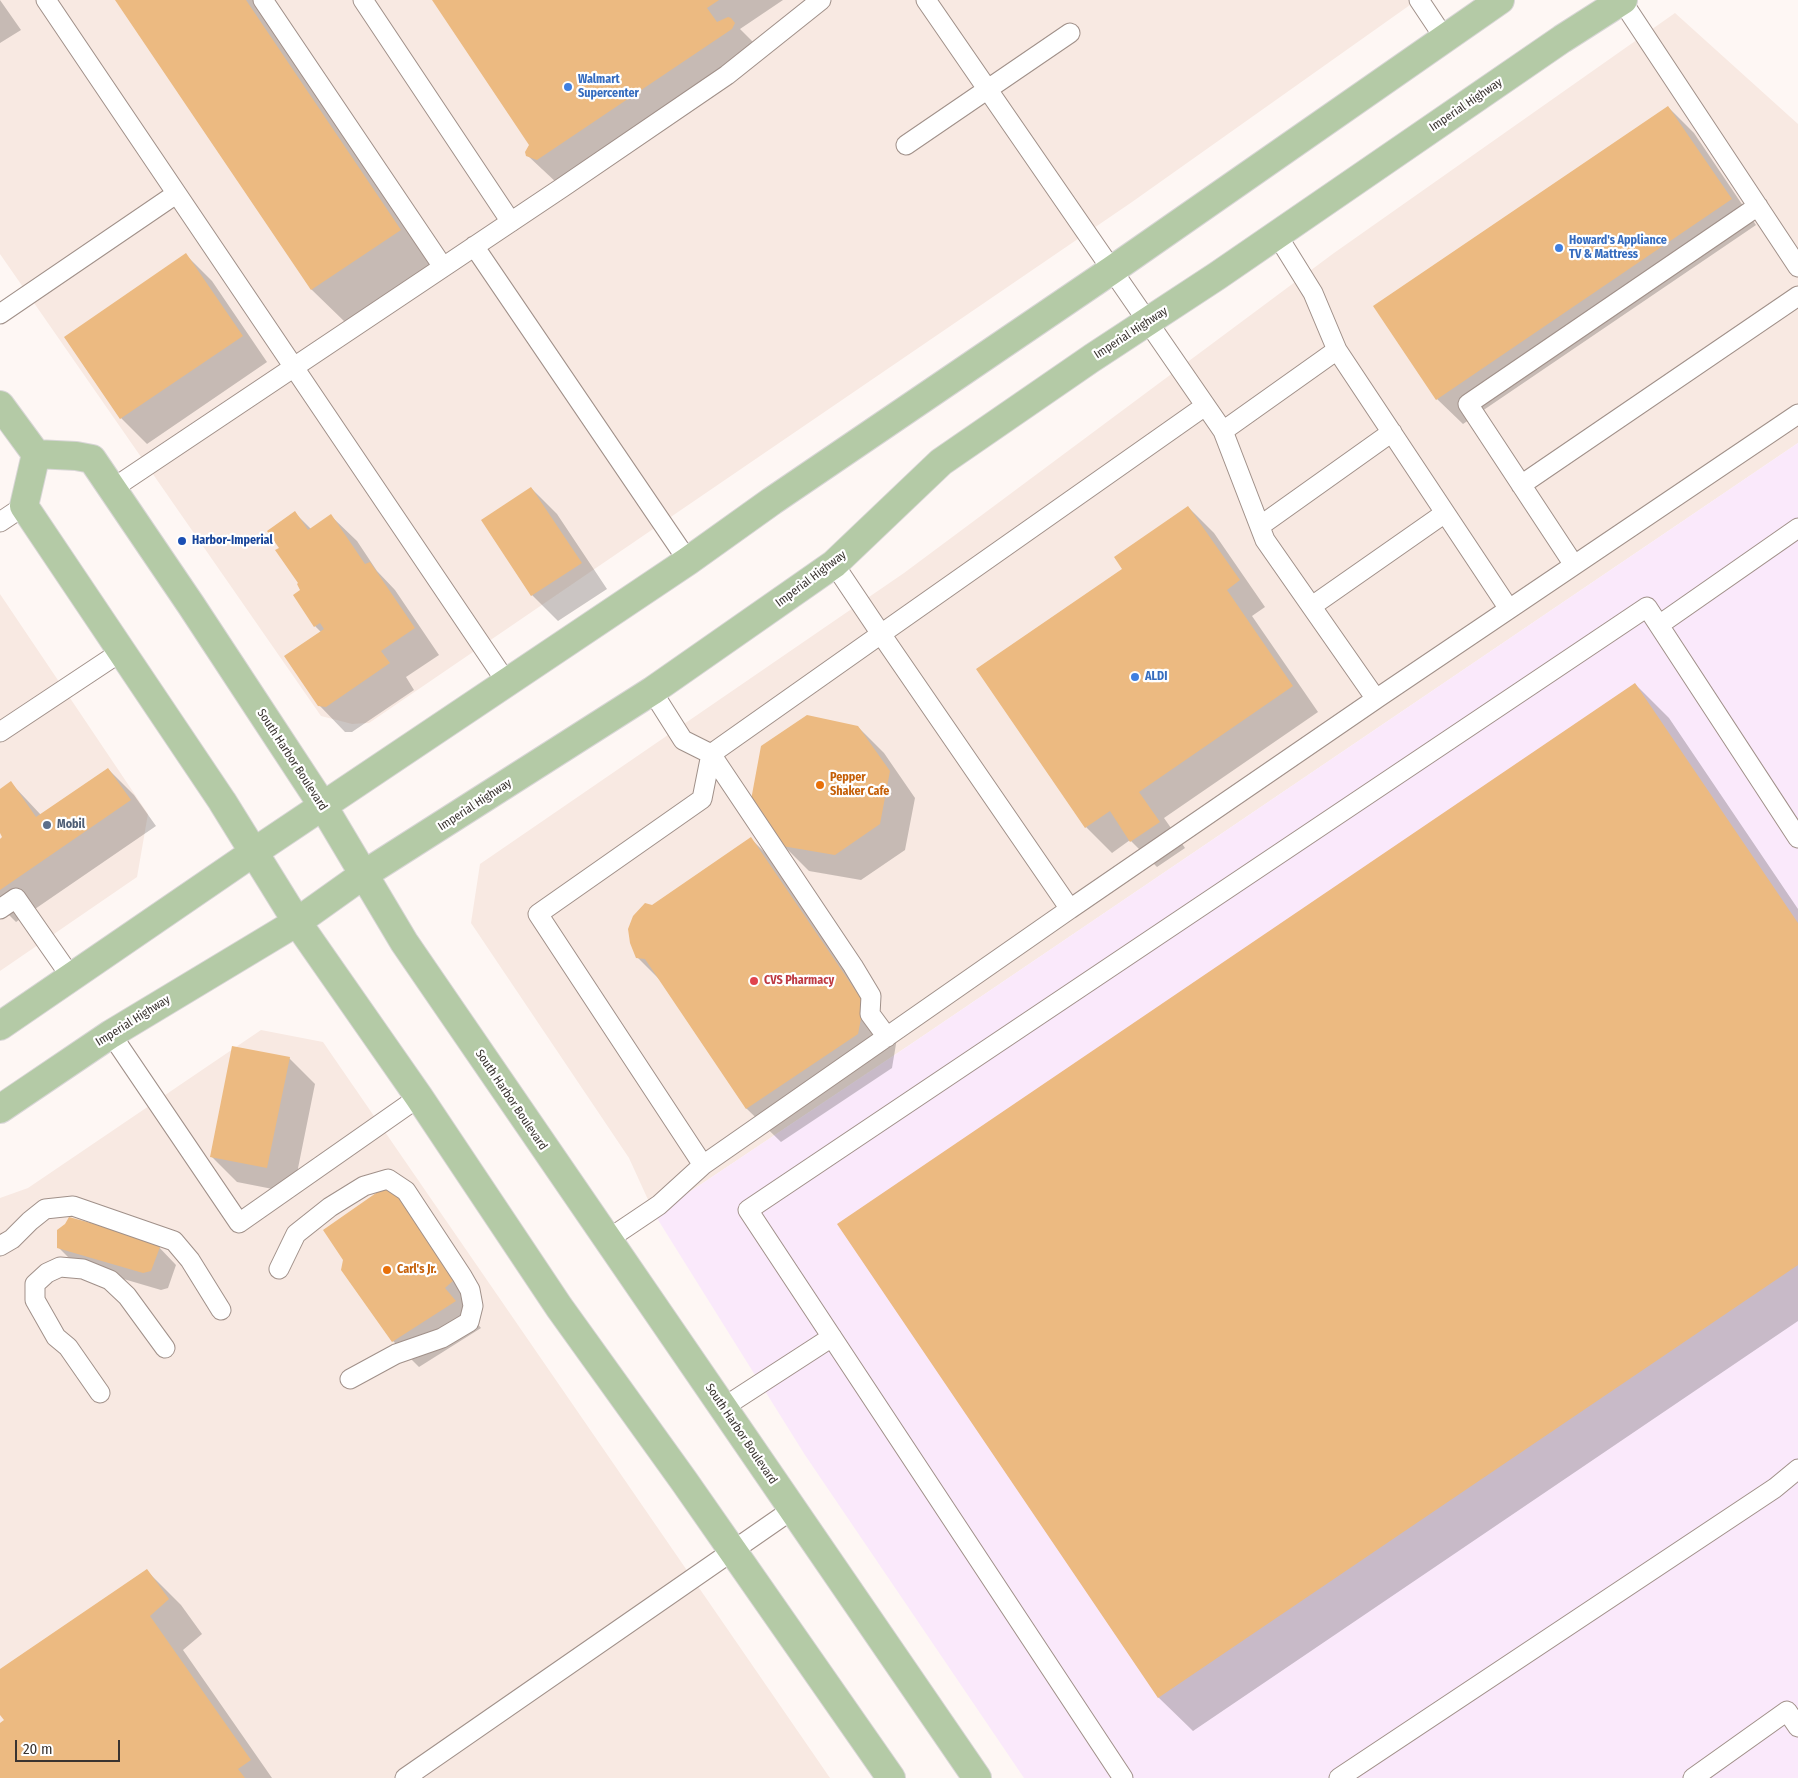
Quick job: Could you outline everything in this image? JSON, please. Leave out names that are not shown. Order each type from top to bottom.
[{"type":"main road","points":[[0,1026],[254,852],[688,561],[780,495],[1112,270],[1500,0]]},
{"type":"main road","name":"Imperial Highway","points":[[0,1108],[111,1034],[297,922],[363,875],[652,691],[834,564],[941,462],[1622,0]]},
{"type":"main road","points":[[0,405],[36,454],[24,506],[254,852],[297,922],[418,1097],[559,1307],[891,1778]]},
{"type":"main road","name":"South Harbor Boulevard","points":[[36,454],[76,456],[92,460],[191,605],[323,806],[404,942],[977,1778]]},
{"type":"lane","points":[[46,0],[507,683]]},
{"type":"lane","points":[[263,0],[444,267]]},
{"type":"lane","points":[[363,0],[511,222]]},
{"type":"lane","points":[[112,489],[727,75],[821,0]]},
{"type":"lane","points":[[926,0],[1223,430],[1264,540],[1376,699]]},
{"type":"lane","points":[[1419,0],[1445,39]]},
{"type":"lane","points":[[1622,0],[1798,267]]},
{"type":"lane","points":[[906,145],[1070,33]]},
{"type":"lane","points":[[0,314],[176,194]]},
{"type":"lane","points":[[1574,565],[1468,404],[1758,206]]},
{"type":"lane","points":[[1276,235],[1313,293],[1337,350],[1510,609]]},
{"type":"lane","points":[[474,246],[688,561]]},
{"type":"lane","points":[[1521,485],[1798,296]]},
{"type":"lane","points":[[1223,430],[1337,350]]},
{"type":"lane","points":[[703,1165],[538,914],[702,799],[711,754],[1205,406]]},
{"type":"lane","points":[[607,1240],[659,1205],[703,1165],[1070,909],[1376,699],[1798,414]]},
{"type":"lane","points":[[1260,526],[1392,432]]},
{"type":"lane","points":[[0,522],[24,506]]},
{"type":"lane","points":[[1312,606],[1446,513]]},
{"type":"lane","points":[[1659,625],[1798,528]]},
{"type":"lane","points":[[834,564],[1070,909]]},
{"type":"lane","points":[[1123,1778],[748,1210],[1648,607],[1798,838]]},
{"type":"lane","points":[[0,732],[122,651]]},
{"type":"lane","points":[[652,691],[682,740],[711,754],[853,966],[871,996],[870,1014],[887,1037]]},
{"type":"lane","points":[[0,909],[12,891],[71,977]]},
{"type":"lane","points":[[111,1034],[239,1223],[418,1097]]},
{"type":"lane","points":[[279,1269],[296,1234],[330,1207],[364,1186],[388,1179],[406,1191],[462,1276],[470,1290],[473,1306],[468,1322],[442,1338],[396,1354],[350,1379]]},
{"type":"lane","points":[[0,1246],[12,1239],[45,1209],[73,1206],[174,1241],[190,1260],[221,1310]]},
{"type":"lane","points":[[100,1392],[68,1347],[56,1337],[35,1300],[35,1284],[47,1273],[60,1267],[83,1269],[110,1280],[127,1296],[165,1348]]},
{"type":"lane","points":[[724,1407],[832,1337]]},
{"type":"lane","points":[[1340,1778],[1775,1488],[1798,1469]]},
{"type":"lane","points":[[405,1778],[792,1509]]},
{"type":"lane","points":[[1693,1778],[1794,1713]]},
{"type":"shaded area","points":[[0,0],[1417,0],[1132,202],[369,723],[352,724],[321,716],[0,254]]},
{"type":"shaded area","points":[[1675,13],[1798,124],[1798,443],[911,1044],[655,1215],[629,1158],[471,923],[480,864],[904,573],[1334,253]]},
{"type":"shaded area","points":[[1798,443],[1798,1778],[1024,1778],[805,1455],[655,1215],[911,1044]]},
{"type":"shaded area","points":[[0,594],[148,814],[137,877],[0,971]]},
{"type":"shaded area","points":[[261,1030],[323,1042],[830,1778],[0,1778],[0,1198],[28,1188]]},
{"type":"building","points":[[115,0],[246,0],[401,230],[311,290]]},
{"type":"building","name":"Walmart Supercenter","points":[[432,0],[719,0],[707,8],[717,22],[728,17],[735,23],[732,29],[537,160],[526,156],[525,152],[529,145]]},
{"type":"building","name":"Howard's Appliance TV & Mattress","points":[[1668,106],[1732,199],[1436,400],[1373,306]]},
{"type":"building","points":[[186,253],[243,336],[120,419],[64,337]]},
{"type":"building","points":[[531,487],[582,563],[531,596],[481,520]]},
{"type":"building","name":"ALDI","points":[[1188,506],[1240,580],[1227,590],[1293,686],[1139,792],[1160,822],[1130,842],[1110,811],[1085,828],[976,669],[1122,569],[1114,557]]},
{"type":"building","points":[[295,511],[308,530],[331,514],[365,564],[370,562],[415,628],[381,651],[390,663],[326,707],[318,706],[284,656],[324,629],[320,623],[314,627],[293,595],[300,590],[298,583],[275,550],[279,548],[267,531]]},
{"type":"building","points":[[1635,683],[1798,923],[1798,1265],[1158,1698],[837,1224]]},
{"type":"building","name":"Pepper Shaker Cafe","points":[[807,715],[858,726],[890,771],[880,824],[835,855],[782,846],[751,800],[761,746]]},
{"type":"building","name":"Mobil","points":[[108,768],[131,800],[0,890],[0,839],[2,837],[0,833],[0,789],[11,781],[36,817]]},
{"type":"building","name":"CVS Pharmacy","points":[[751,837],[864,1003],[858,1034],[746,1109],[645,959],[636,958],[630,943],[628,929],[633,916],[645,903],[652,905]]},
{"type":"building","points":[[232,1046],[290,1057],[267,1168],[210,1157]]},
{"type":"building","points":[[389,1184],[454,1280],[445,1288],[456,1301],[392,1342],[341,1270],[343,1260],[323,1230]]},
{"type":"building","points":[[69,1217],[156,1241],[160,1247],[151,1271],[143,1273],[57,1248],[57,1230],[65,1224]]},
{"type":"building","points":[[147,1569],[169,1599],[150,1616],[251,1760],[238,1769],[245,1778],[0,1778],[0,1723],[4,1720],[0,1715],[0,1669]]},
{"type":"place","name":"Walmart Supercenter","points":[[568,87]]},
{"type":"place","name":"Howard's Appliance TV & Mattress","points":[[1559,248]]},
{"type":"place","name":"Harbor-Imperial","points":[[182,541]]},
{"type":"place","name":"ALDI","points":[[1135,677]]},
{"type":"place","name":"Pepper Shaker Cafe","points":[[820,785]]},
{"type":"place","name":"Mobil","points":[[47,825]]},
{"type":"place","name":"CVS Pharmacy","points":[[754,981]]},
{"type":"place","name":"Carl's Jr.","points":[[387,1270]]}]
